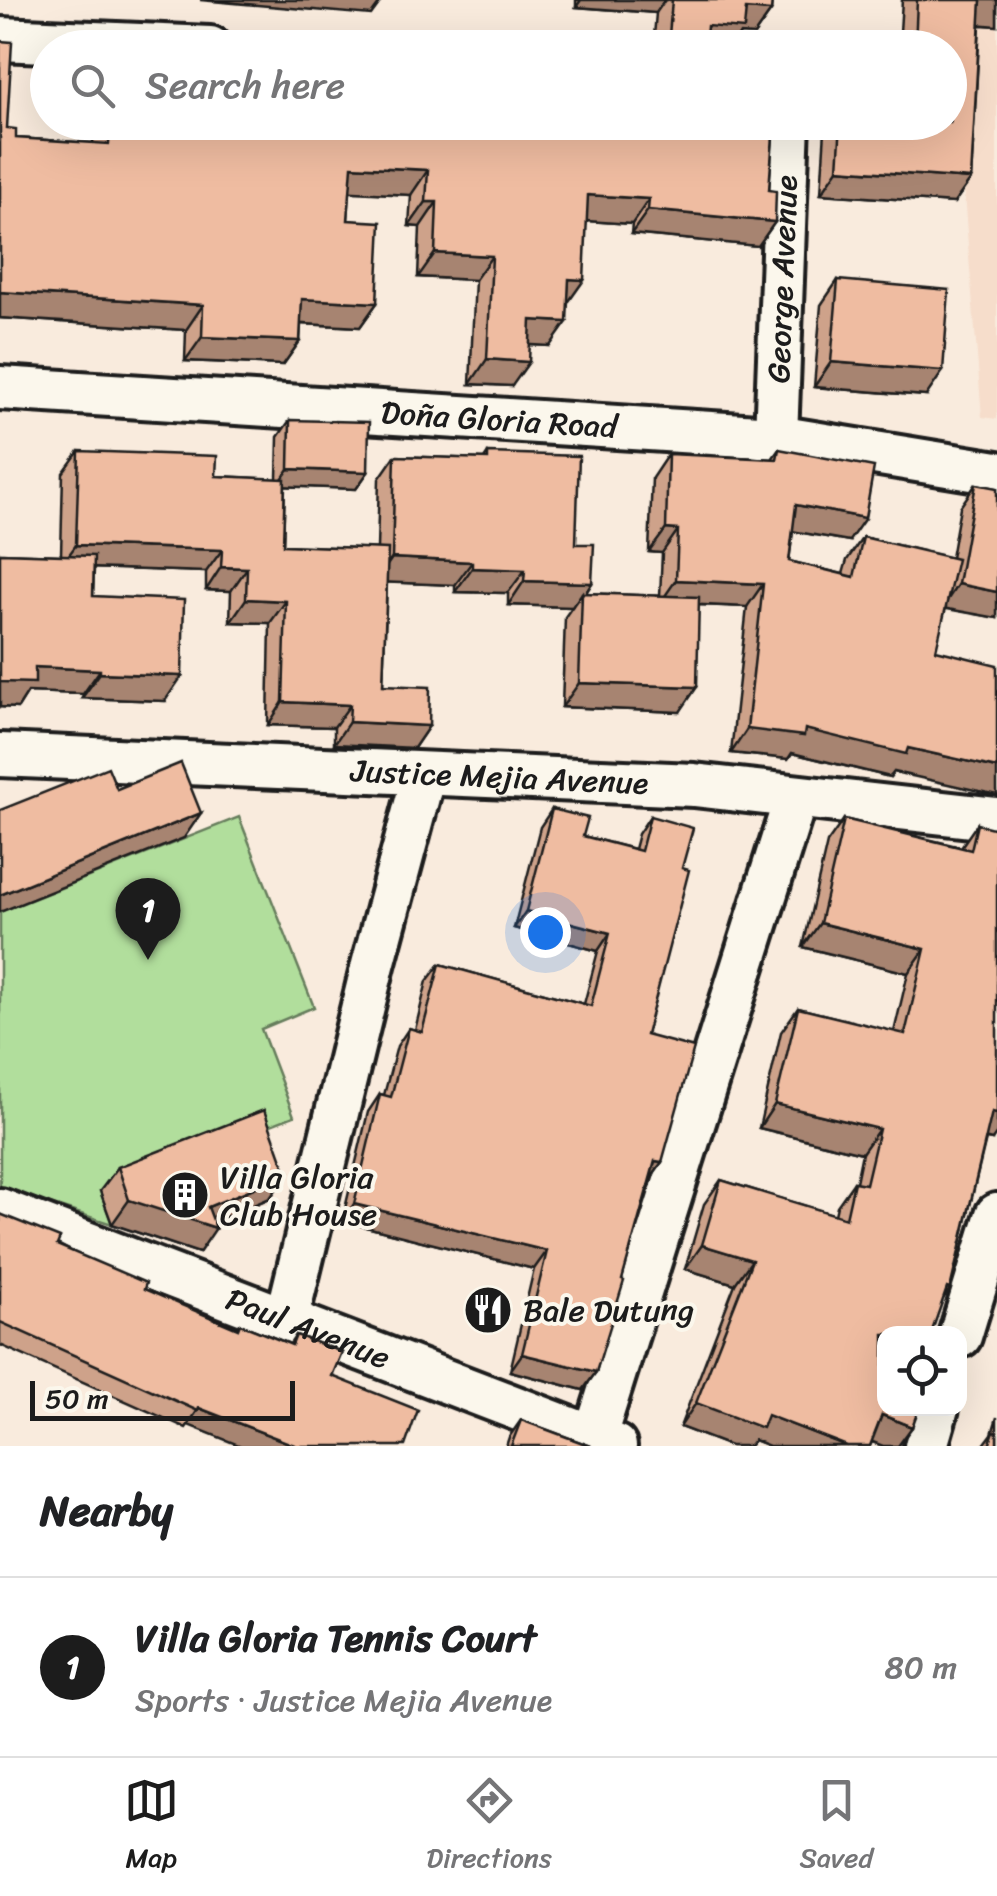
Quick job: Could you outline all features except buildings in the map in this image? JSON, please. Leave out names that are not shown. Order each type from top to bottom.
[{"type":"street","points":[[0,39],[30,40]]},
{"type":"street","name":"George Avenue","points":[[776,437],[787,140]]},
{"type":"street","name":"Doña Gloria Road","points":[[0,388],[776,437],[997,473]]},
{"type":"street","name":"Justice Mejia Avenue","points":[[0,755],[694,785],[997,819]]},
{"type":"street","points":[[286,1318],[424,774]]},
{"type":"street","points":[[604,1442],[796,797]]},
{"type":"street","name":"Paul Avenue","points":[[0,1210],[604,1442]]},
{"type":"street","points":[[963,1326],[997,1215]]},
{"type":"street","points":[[926,1446],[935,1416]]},
{"type":"shaded area","points":[[981,0],[997,0],[997,419],[982,417],[964,195]]},
{"type":"green space","points":[[239,817],[314,1007],[261,1029],[294,1116],[100,1191],[112,1224],[0,1188],[0,912]]},
{"type":"place","name":"Villa Gloria Tennis Court","points":[[148,960]]},
{"type":"place","name":"Villa Gloria Club House","points":[[185,1195]]},
{"type":"place","name":"Bale Dutung","points":[[488,1310]]}]
